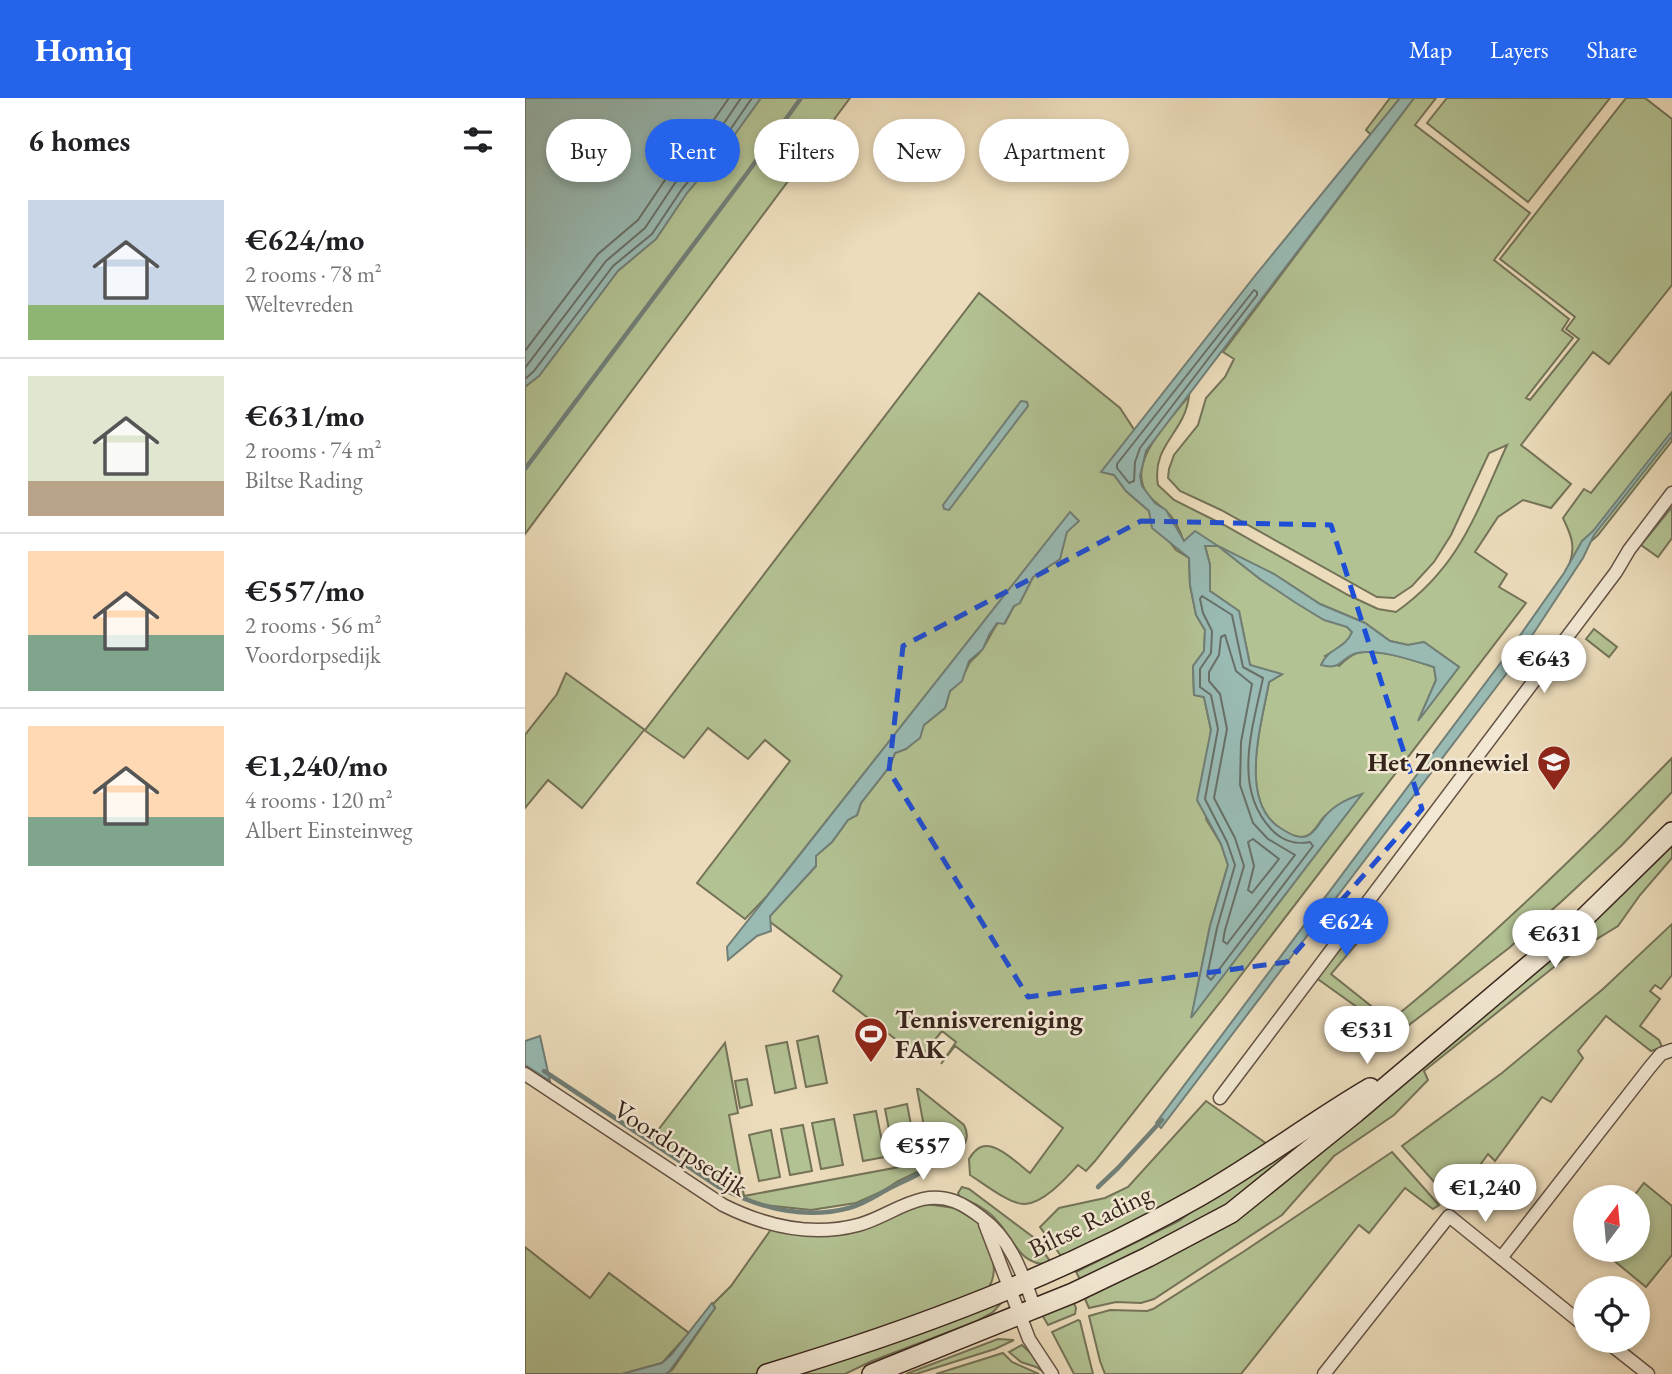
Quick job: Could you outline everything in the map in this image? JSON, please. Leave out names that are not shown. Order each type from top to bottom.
[{"type":"main road","name":"Biltse Rading","points":[[872,1374],[1027,1312],[1148,1257],[1231,1213],[1338,1127],[1577,925],[1672,832]]},
{"type":"main road","name":"Biltse Rading","points":[[767,1374],[909,1329],[1101,1247],[1199,1197],[1410,1064]]},
{"type":"street","points":[[1220,1098],[1616,572],[1629,550],[1672,493]]},
{"type":"street","points":[[1501,1258],[1650,1067],[1661,1054],[1672,1050]]},
{"type":"street","name":"Voordorpsedijk","points":[[525,1074],[723,1205],[768,1224],[817,1230],[858,1225],[926,1198],[948,1199],[963,1204],[992,1224],[1014,1256],[1017,1284],[1027,1312],[1029,1339],[1052,1374]]},
{"type":"street","points":[[1324,1374],[1449,1216],[1573,1316]]},
{"type":"street","points":[[1621,1353],[1648,1374]]},
{"type":"highlighted area","points":[[1141,521],[1331,525],[1422,809],[1287,962],[1028,997],[889,771],[903,646]]},
{"type":"green space","points":[[525,98],[850,98],[834,119],[754,119],[754,182],[787,182],[525,534]]},
{"type":"green space","points":[[1390,98],[1400,98],[1371,135],[1366,130]]},
{"type":"green space","points":[[1414,98],[1436,98],[1415,125],[1530,213],[1494,260],[1569,319],[1562,330],[1573,338],[1526,398],[1530,400],[1579,339],[1566,329],[1575,317],[1500,259],[1626,98],[1645,98],[1672,119],[1672,285],[1609,364],[1593,352],[1521,445],[1571,484],[1551,508],[1523,500],[1498,517],[1475,552],[1507,574],[1499,587],[1526,603],[1095,1161],[1086,1171],[1078,1165],[1040,1199],[1032,1203],[1019,1203],[1004,1197],[970,1175],[969,1159],[981,1147],[993,1147],[1007,1154],[1030,1173],[1063,1128],[955,1046],[941,1064],[956,1042],[942,1031],[920,1058],[833,991],[842,976],[769,921],[770,916],[816,866],[815,856],[832,842],[848,820],[857,815],[861,803],[890,766],[895,753],[906,749],[924,725],[945,708],[950,691],[959,682],[970,662],[979,654],[998,623],[1005,623],[1033,577],[1060,559],[1070,513],[766,897],[745,919],[697,883],[790,761],[765,740],[748,759],[708,728],[684,758],[644,730],[582,808],[548,780],[525,808],[525,735],[557,694],[566,673],[645,730],[979,293],[1120,408],[1135,431],[1102,472],[1114,475],[1126,491],[1149,511],[1151,518],[1176,550],[1189,558],[1190,585],[1196,615],[1205,630],[1204,651],[1193,666],[1194,695],[1204,697],[1211,730],[1206,819],[1221,844],[1228,865],[1210,926],[1192,1016],[1361,795],[1336,808],[1322,819],[1309,835],[1303,837],[1287,833],[1268,816],[1260,800],[1256,760],[1269,682],[1281,675],[1250,665],[1239,611],[1210,591],[1210,565],[1205,546],[1216,546],[1184,542],[1171,516],[1148,495],[1142,483],[1142,470],[1152,443],[1189,396],[1181,420],[1159,459],[1158,485],[1174,500],[1348,595],[1378,609],[1396,612],[1418,595],[1451,557],[1475,516],[1507,445],[1489,453],[1451,535],[1434,562],[1412,586],[1394,598],[1377,597],[1221,510],[1180,491],[1168,478],[1174,455],[1198,425],[1206,398],[1225,377],[1234,359],[1223,352]],"holes":[[[1222,549],[1274,574],[1320,604],[1365,623],[1390,641],[1408,645],[1424,642],[1459,667],[1420,718],[1436,680],[1434,667],[1376,652],[1355,654],[1339,666],[1325,656],[1348,642],[1352,632],[1260,579]]]},
{"type":"green space","points":[[1447,98],[1610,98],[1528,202],[1427,123]]},
{"type":"green space","points":[[1672,392],[1672,441],[1588,544],[1576,564],[1570,562],[1572,545],[1563,518],[1584,489],[1591,493]]},
{"type":"green space","points":[[1672,507],[1672,538],[1658,557],[1641,545]]},
{"type":"green space","points":[[1594,629],[1617,647],[1609,657],[1586,639]]},
{"type":"green space","points":[[1672,758],[1672,792],[1622,845],[1509,948],[1396,1035],[1315,977],[1347,933],[1358,942],[1331,974],[1390,1021],[1464,959],[1535,894]]},
{"type":"green space","points":[[1672,843],[1672,858],[1618,926],[1564,959],[1424,1071],[1428,1080],[1394,1115],[1334,1156],[1282,1215],[1154,1299],[1141,1303],[1116,1302],[1089,1308],[1085,1299],[1088,1297],[1086,1292],[1205,1235]]},
{"type":"green space","points":[[1672,924],[1672,975],[1661,989],[1655,985],[1650,991],[1660,999],[1640,1026],[1659,1040],[1662,1047],[1651,1051],[1606,1016],[1578,1051],[1583,1058],[1551,1102],[1542,1097],[1495,1161],[1488,1154],[1450,1207],[1445,1194],[1402,1146],[1502,1073],[1603,989]]},
{"type":"green space","points":[[818,1036],[827,1083],[806,1087],[797,1041]]},
{"type":"green space","points":[[787,1042],[796,1088],[775,1093],[766,1046]]},
{"type":"green space","points":[[725,1043],[738,1113],[729,1115],[744,1196],[926,1162],[930,1159],[917,1089],[964,1125],[967,1134],[965,1142],[955,1158],[942,1148],[932,1165],[856,1203],[811,1210],[764,1205],[745,1199],[728,1191],[652,1138]]},
{"type":"green space","points":[[747,1079],[752,1105],[740,1108],[735,1081]]},
{"type":"green space","points":[[1206,1101],[1267,1144],[1189,1197],[1066,1258],[1064,1254],[1061,1256],[1040,1227],[1059,1208],[1105,1198],[1128,1187]]},
{"type":"green space","points":[[907,1104],[916,1151],[894,1155],[885,1109]]},
{"type":"green space","points":[[1348,1107],[1230,1208],[1082,1283],[1076,1272],[1179,1221]]},
{"type":"green space","points":[[876,1111],[885,1157],[863,1161],[854,1115]]},
{"type":"green space","points":[[834,1119],[843,1165],[821,1169],[812,1123]]},
{"type":"green space","points":[[803,1125],[812,1171],[790,1175],[781,1129]]},
{"type":"green space","points":[[771,1130],[780,1177],[759,1181],[749,1135]]},
{"type":"green space","points":[[1392,1152],[1439,1205],[1433,1209],[1405,1188],[1369,1233],[1359,1225],[1241,1374],[1105,1374],[1089,1316],[1110,1310],[1153,1309]]},
{"type":"green space","points":[[962,1187],[969,1189],[1033,1237],[1052,1264],[1041,1264],[1025,1257],[990,1214],[960,1197],[958,1193]]},
{"type":"green space","points":[[1650,1188],[1672,1206],[1672,1255],[1650,1282],[1650,1276],[1633,1276],[1616,1262],[1650,1262]]},
{"type":"green space","points":[[926,1204],[955,1208],[981,1224],[994,1267],[991,1283],[986,1291],[822,1354],[755,1374],[665,1374],[672,1370],[715,1308],[713,1304],[731,1286],[772,1228],[798,1233]]},
{"type":"green space","points":[[525,1247],[590,1298],[609,1273],[689,1333],[662,1363],[623,1374],[525,1374]]},
{"type":"green space","points":[[1072,1298],[1075,1314],[1048,1325],[1041,1313]]},
{"type":"green space","points":[[1003,1301],[993,1312],[975,1322],[845,1374],[783,1374]]},
{"type":"green space","points":[[1078,1320],[1093,1374],[1074,1374],[1052,1332]]},
{"type":"green space","points":[[998,1339],[1014,1340],[995,1349],[916,1374],[906,1374]]},
{"type":"green space","points":[[1022,1345],[1036,1358],[1047,1374],[1021,1362],[1009,1352]]},
{"type":"green space","points":[[1003,1353],[1012,1362],[1039,1374],[936,1374]]},
{"type":"water","points":[[525,98],[761,98],[740,127],[740,119],[645,119],[645,182],[696,182],[656,239],[618,271],[539,376],[525,387]]},
{"type":"water","points":[[1400,98],[1414,98],[1146,451],[1140,476],[1142,486],[1155,503],[1166,510],[1184,541],[1195,531],[1218,546],[1205,546],[1210,565],[1210,591],[1239,611],[1250,665],[1282,674],[1269,682],[1258,739],[1256,782],[1260,801],[1268,817],[1291,834],[1307,836],[1333,808],[1362,794],[1191,1018],[1210,926],[1228,865],[1221,844],[1197,800],[1211,730],[1204,697],[1194,695],[1193,666],[1204,651],[1205,630],[1196,615],[1190,585],[1189,558],[1152,528],[1149,511],[1126,491],[1114,475],[1101,472],[1254,277]]},
{"type":"water","points":[[1021,401],[1027,402],[1028,406],[949,510],[944,509],[943,505]]},
{"type":"water","points":[[1672,431],[1672,436],[1594,535],[1583,558],[1510,669],[1161,1128],[1156,1123],[1502,661],[1564,573],[1582,541],[1593,531]]},
{"type":"water","points":[[1070,512],[1079,521],[1067,532],[1060,559],[1033,577],[1020,603],[1014,606],[1004,624],[997,623],[983,649],[969,661],[962,681],[950,691],[945,708],[924,725],[920,738],[906,749],[895,753],[890,766],[861,803],[857,815],[848,820],[832,842],[816,856],[816,866],[770,916],[771,931],[757,936],[728,960],[727,947]]},
{"type":"water","points":[[1218,546],[1274,574],[1320,604],[1365,623],[1390,641],[1408,645],[1424,642],[1459,667],[1418,721],[1436,680],[1434,667],[1375,652],[1357,653],[1333,666],[1321,665],[1352,632],[1347,627],[1324,620],[1296,603]]},
{"type":"water","points":[[540,1036],[550,1081],[525,1065],[525,1041]]},
{"type":"water","points":[[712,1303],[715,1308],[669,1372],[622,1374],[662,1363]]},
{"type":"waterway","points":[[525,469],[801,98]]},
{"type":"waterway","points":[[544,1071],[719,1187],[750,1201],[782,1210],[815,1213],[855,1206],[921,1172],[932,1163],[941,1149]]},
{"type":"waterway","points":[[1098,1187],[1162,1120]]},
{"type":"place","name":"Het Zonnewiel","points":[[1554,792]]},
{"type":"place","name":"Tennisvereniging FAK","points":[[871,1064]]}]
